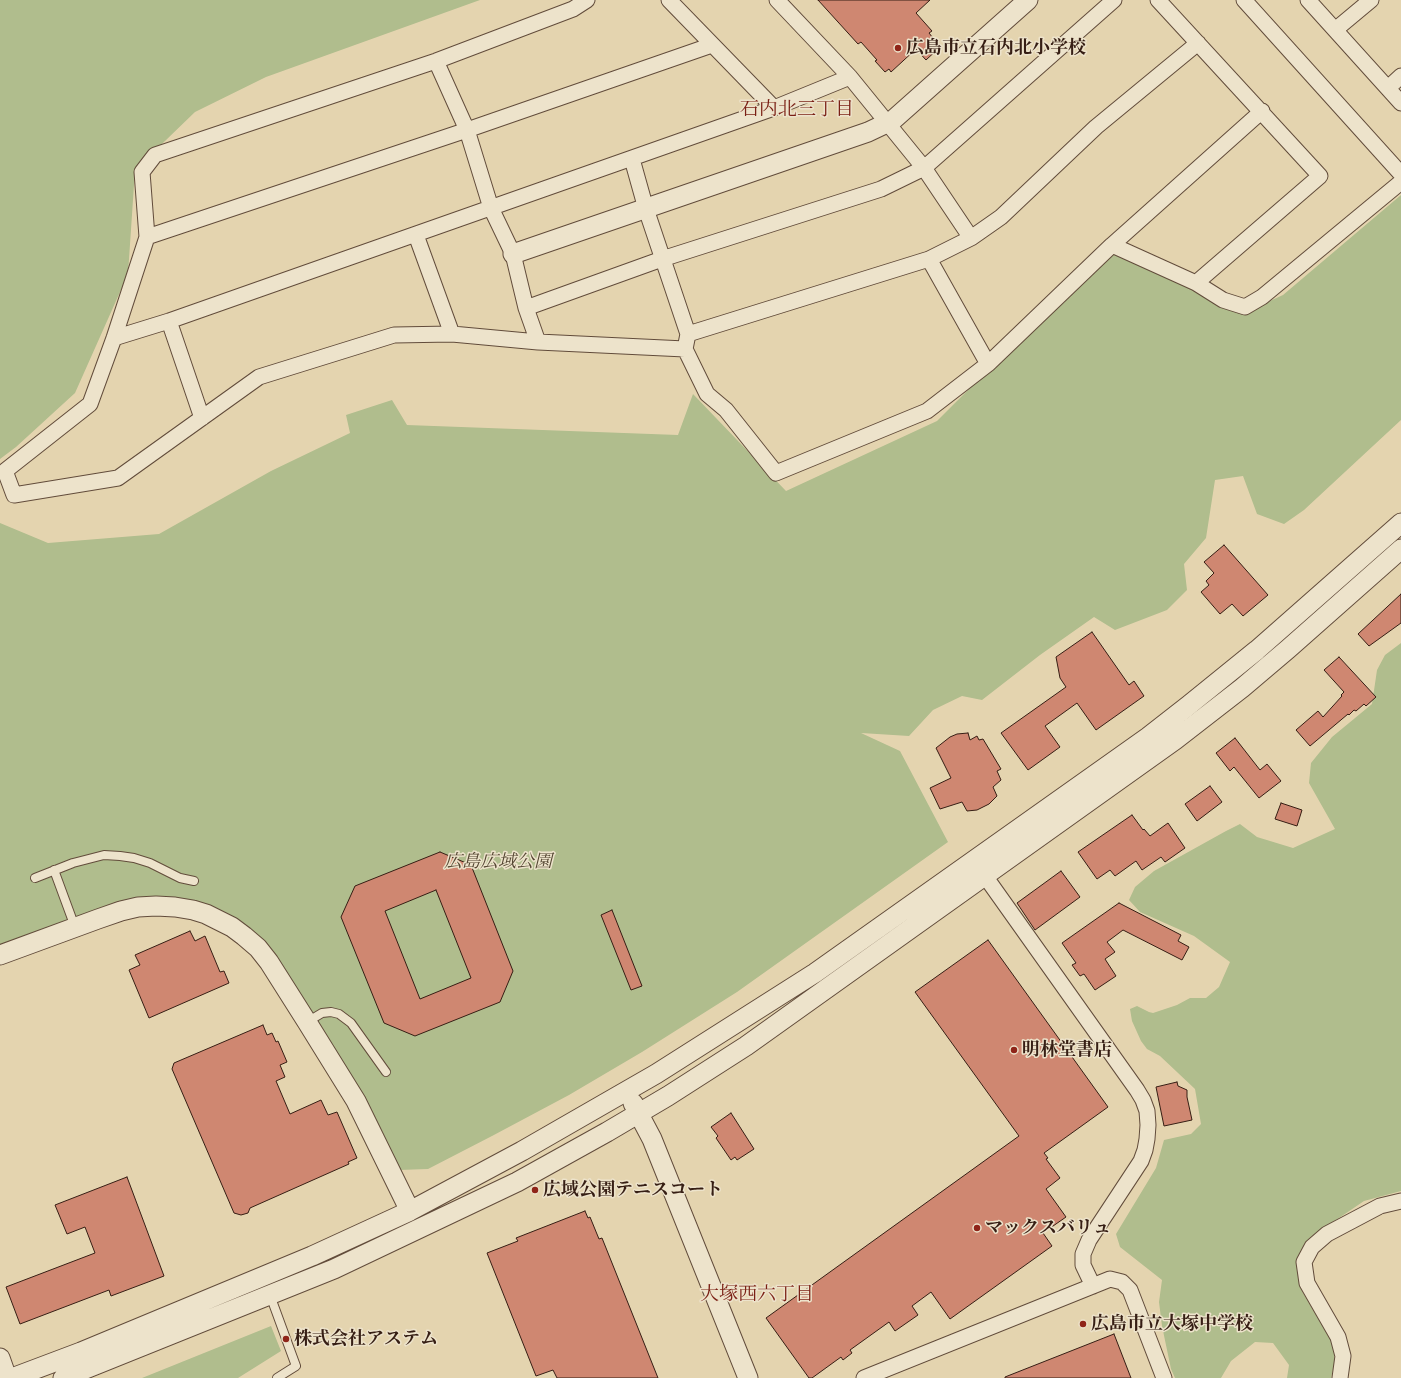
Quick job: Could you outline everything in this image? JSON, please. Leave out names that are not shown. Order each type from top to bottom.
[{"type":"street","points":[[587,0],[573,9],[436,61],[155,156],[142,172],[147,237],[114,338],[90,404],[5,471],[14,495],[118,478],[259,377],[394,335],[452,334],[538,342],[685,349]]},
{"type":"street","points":[[669,0],[774,108]]},
{"type":"street","points":[[777,0],[850,77],[924,168],[971,238]]},
{"type":"street","points":[[513,254],[868,132],[894,120],[1028,0]]},
{"type":"street","points":[[526,308],[662,259],[881,189],[924,168],[1114,0]]},
{"type":"street","points":[[1158,0],[1262,111],[1320,176],[1196,283]]},
{"type":"street","points":[[1244,0],[1401,174]]},
{"type":"street","points":[[1308,0],[1401,103]]},
{"type":"street","points":[[1335,30],[1371,0]]},
{"type":"street","points":[[688,334],[929,259],[971,238],[1001,217],[1096,127],[1198,43]]},
{"type":"street","points":[[147,237],[467,130],[712,45]]},
{"type":"street","points":[[436,61],[467,130],[491,208],[513,254],[526,308],[538,342]]},
{"type":"street","points":[[1388,88],[1401,76]]},
{"type":"street","points":[[114,338],[169,321],[416,235],[774,108],[850,77]]},
{"type":"street","points":[[632,158],[646,209],[688,334],[685,349],[707,394],[726,410],[776,473],[927,411],[988,364],[1112,245],[1262,111]]},
{"type":"street","points":[[1112,245],[1196,283],[1223,300],[1245,307],[1262,298],[1401,182]]},
{"type":"street","points":[[416,235],[452,334]]},
{"type":"street","points":[[929,259],[988,364]]},
{"type":"street","points":[[169,321],[202,418]]},
{"type":"street","points":[[12,1378],[80,1352],[312,1256],[410,1211],[522,1151],[626,1092],[815,973],[1148,736],[1241,664],[1401,523]]},
{"type":"street","points":[[63,1378],[334,1269],[517,1182],[638,1114],[746,1046],[1168,745],[1209,714],[1288,649],[1401,549]]},
{"type":"street","points":[[985,876],[1137,1090],[1147,1111],[1147,1139],[1141,1161],[1089,1240],[1083,1254],[1083,1265],[1093,1286]]},
{"type":"street","points":[[0,955],[121,911],[138,907],[175,907],[206,914],[232,927],[258,948],[269,962],[307,1022],[356,1101],[410,1211]]},
{"type":"street","points":[[626,1092],[652,1139],[748,1378]]},
{"type":"street","points":[[1340,1378],[1343,1356],[1338,1337],[1307,1282],[1304,1262],[1312,1247],[1327,1234],[1380,1206],[1401,1201]]},
{"type":"street","points":[[864,1378],[1110,1279],[1122,1282],[1130,1290],[1164,1378]]},
{"type":"street","points":[[0,1358],[7,1378]]},
{"type":"lane","points":[[35,878],[89,858],[104,855],[120,856],[150,863],[180,878],[194,881]]},
{"type":"lane","points":[[54,870],[75,927]]},
{"type":"lane","points":[[307,1022],[322,1013],[331,1012],[339,1014],[351,1023],[386,1072]]},
{"type":"lane","points":[[270,1295],[296,1366],[277,1378]]},
{"type":"green space","points":[[0,0],[480,0],[266,77],[195,112],[135,170],[128,274],[75,393],[16,447],[0,459]]},
{"type":"green space","name":"広島広域公園","points":[[1401,195],[1401,420],[1304,510],[1284,524],[1257,514],[1243,476],[1215,480],[1206,538],[1184,564],[1187,590],[1167,610],[1115,630],[1094,617],[1040,655],[982,700],[962,696],[933,710],[909,736],[861,733],[900,751],[948,842],[737,992],[642,1052],[569,1095],[428,1169],[399,1170],[279,962],[187,900],[0,945],[0,523],[48,543],[159,534],[271,471],[350,433],[346,415],[392,400],[407,425],[678,435],[693,394],[786,491],[937,421],[1106,252],[1172,270],[1248,311],[1283,295]]},
{"type":"green space","points":[[1401,643],[1401,1191],[1364,1201],[1311,1237],[1301,1256],[1299,1270],[1302,1291],[1333,1344],[1335,1361],[1331,1378],[1287,1378],[1289,1365],[1273,1343],[1255,1342],[1231,1361],[1221,1378],[1175,1378],[1171,1369],[1162,1326],[1159,1302],[1162,1280],[1120,1247],[1116,1234],[1156,1168],[1164,1140],[1191,1134],[1201,1124],[1195,1089],[1160,1056],[1147,1049],[1141,1041],[1132,1021],[1130,1009],[1137,1006],[1153,1013],[1177,1005],[1190,998],[1206,998],[1219,987],[1230,962],[1194,936],[1140,912],[1129,900],[1135,887],[1154,871],[1240,824],[1257,837],[1293,848],[1335,829],[1309,783],[1311,763],[1332,737],[1372,704],[1377,670],[1385,655]]},
{"type":"green space","points":[[271,1326],[281,1351],[238,1378],[142,1378]]},
{"type":"building","points":[[818,0],[930,0],[916,13],[932,31],[929,33],[940,47],[926,60],[916,49],[891,72],[889,69],[885,72],[875,61],[877,60],[861,42],[858,44]]},
{"type":"building","points":[[1224,545],[1268,595],[1243,616],[1232,604],[1220,614],[1201,592],[1209,585],[1206,581],[1214,573],[1204,562]]},
{"type":"building","points":[[1401,594],[1401,623],[1369,646],[1358,634]]},
{"type":"building","points":[[1092,632],[1129,685],[1134,681],[1144,696],[1096,730],[1077,703],[1045,726],[1060,747],[1028,770],[1001,733],[1066,687],[1060,678],[1056,657]]},
{"type":"building","points":[[1339,657],[1376,697],[1366,706],[1364,704],[1356,711],[1354,710],[1349,715],[1348,714],[1310,746],[1296,730],[1318,711],[1323,717],[1342,696],[1341,695],[1344,692],[1324,670]]},
{"type":"building","points":[[968,733],[970,740],[977,736],[979,740],[983,739],[1001,769],[997,771],[1001,780],[993,787],[997,796],[989,804],[977,810],[967,811],[962,802],[940,809],[930,788],[951,778],[936,748],[950,737],[957,734]]},
{"type":"building","points":[[1235,738],[1260,770],[1267,764],[1281,781],[1259,798],[1234,767],[1230,771],[1216,753]]},
{"type":"building","points":[[1210,786],[1222,802],[1197,821],[1185,804]]},
{"type":"building","points":[[1281,803],[1302,810],[1297,826],[1275,819]]},
{"type":"building","points":[[1132,815],[1143,830],[1144,829],[1150,836],[1168,823],[1185,848],[1165,862],[1161,857],[1142,870],[1136,861],[1115,876],[1110,870],[1097,879],[1078,852]]},
{"type":"building","points":[[440,852],[471,865],[513,971],[500,1002],[415,1036],[384,1023],[341,917],[355,886]],"holes":[[[436,890],[471,978],[420,999],[385,911]]]},
{"type":"building","points":[[1061,871],[1080,897],[1035,930],[1017,903]]},
{"type":"building","points":[[1119,903],[1181,935],[1178,941],[1189,947],[1182,960],[1123,930],[1107,942],[1115,952],[1105,959],[1116,976],[1095,990],[1084,974],[1080,976],[1072,965],[1076,963],[1062,943]]},
{"type":"building","points":[[612,910],[642,986],[631,990],[601,915]]},
{"type":"building","points":[[190,931],[195,941],[205,936],[220,972],[224,971],[229,983],[149,1018],[129,970],[140,965],[135,955]]},
{"type":"building","points":[[988,940],[1108,1107],[1044,1153],[1048,1158],[1046,1159],[1060,1178],[1046,1189],[1066,1217],[1043,1233],[1052,1246],[950,1319],[931,1292],[912,1306],[918,1315],[895,1331],[889,1322],[850,1350],[852,1353],[843,1360],[841,1357],[812,1378],[809,1378],[766,1318],[1019,1136],[915,992]]},
{"type":"building","points":[[263,1025],[267,1035],[272,1033],[276,1042],[278,1041],[287,1062],[280,1065],[285,1077],[276,1081],[290,1114],[321,1100],[328,1115],[337,1112],[357,1158],[348,1162],[349,1164],[250,1208],[248,1213],[241,1215],[234,1213],[172,1069],[174,1063]]},
{"type":"building","points":[[1177,1082],[1178,1086],[1187,1090],[1192,1120],[1164,1126],[1156,1087]]},
{"type":"building","points":[[731,1113],[754,1149],[737,1160],[735,1157],[731,1160],[716,1138],[718,1136],[711,1127]]},
{"type":"building","points":[[127,1177],[164,1276],[111,1296],[109,1290],[20,1324],[6,1287],[95,1253],[85,1227],[67,1234],[55,1205]]},
{"type":"building","points":[[585,1211],[588,1218],[590,1217],[599,1239],[602,1238],[658,1378],[557,1378],[553,1370],[536,1376],[487,1253],[518,1241],[516,1238]]},
{"type":"building","points":[[1114,1334],[1131,1378],[1005,1378],[1005,1377]]},
{"type":"place","name":"広島市立石内北小学校","points":[[898,48]]},
{"type":"place","name":"明林堂書店","points":[[1014,1050]]},
{"type":"place","name":"広域公園テニスコート","points":[[535,1190]]},
{"type":"place","name":"マックスバリュ","points":[[977,1228]]},
{"type":"place","name":"広島市立大塚中学校","points":[[1083,1324]]},
{"type":"place","name":"株式会社アステム","points":[[286,1339]]},
{"type":"district","name":"石内北三丁目","points":[[797,110]]},
{"type":"district","name":"大塚西六丁目","points":[[757,1295]]}]
